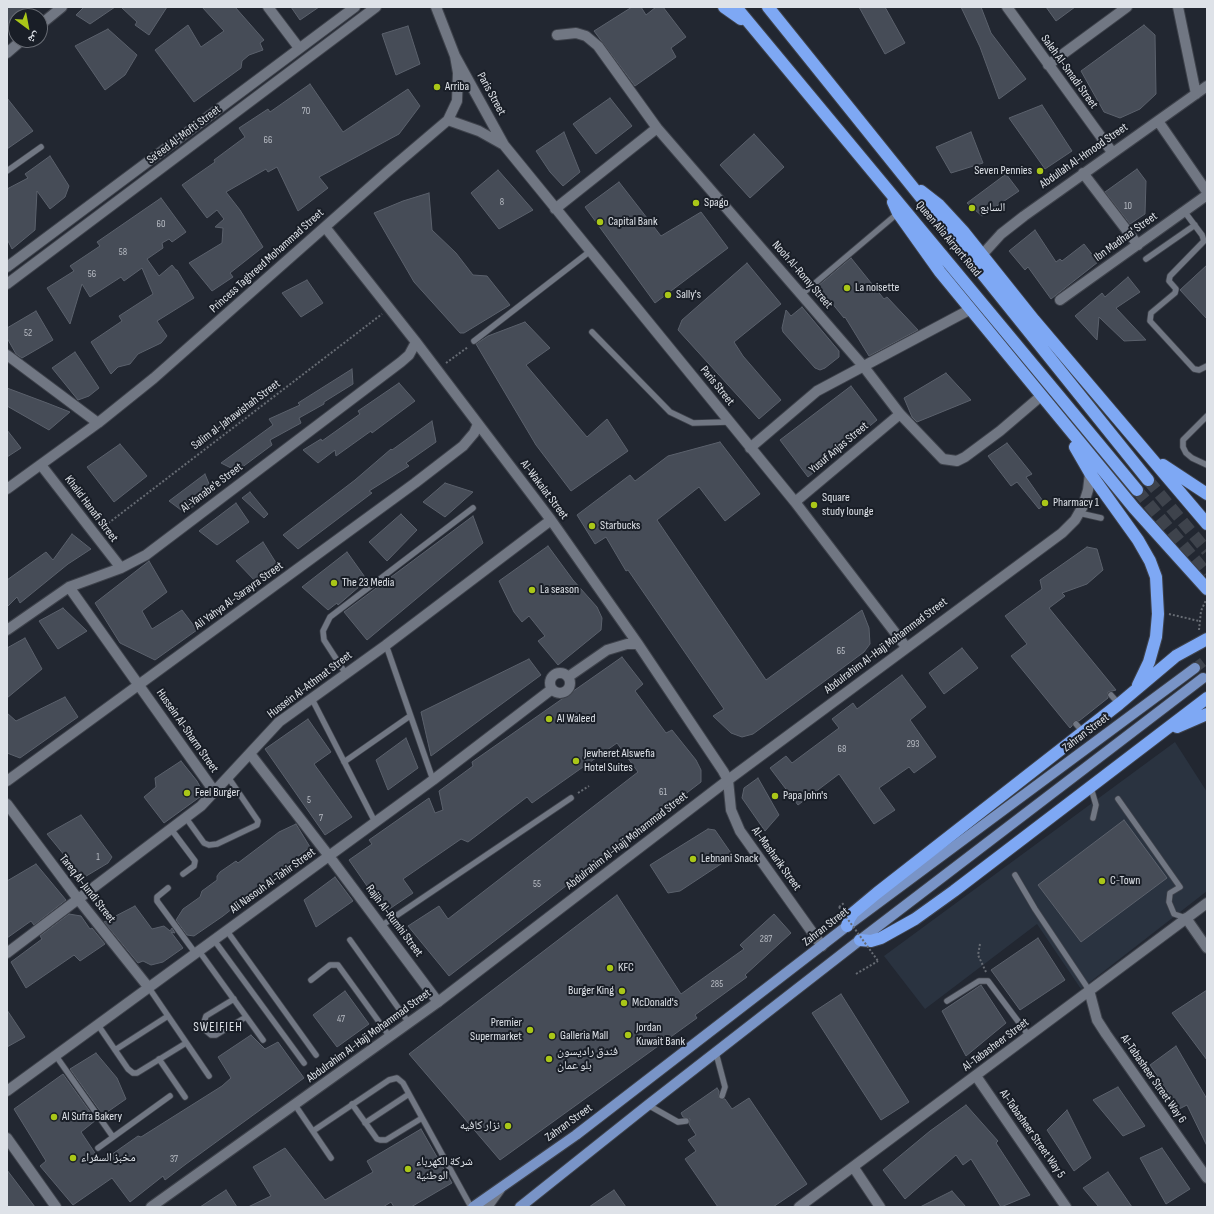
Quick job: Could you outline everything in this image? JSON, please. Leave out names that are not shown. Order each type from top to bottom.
[{"type":"highway","points":[[724,7],[754,28]]},
{"type":"highway","name":"Queen Alia Airport Road","points":[[736,7],[1137,490]]},
{"type":"highway","name":"Queen Alia Airport Road","points":[[772,10],[1148,480]]},
{"type":"highway","points":[[910,184],[928,196],[946,212],[982,254],[1034,320],[1207,524]]},
{"type":"highway","points":[[887,188],[898,213],[940,272],[1040,396],[1134,508],[1207,589]]},
{"type":"highway","points":[[1068,429],[1090,473],[1135,535],[1150,561],[1156,577],[1158,611],[1156,637],[1149,662],[1137,687]]},
{"type":"highway","points":[[1152,458],[1207,494]]},
{"type":"highway","points":[[847,926],[849,919],[857,909],[1079,728],[1119,704],[1137,687],[1176,656],[1204,640]]},
{"type":"highway","points":[[860,940],[875,940],[910,922],[954,891],[1091,788],[1207,698]]},
{"type":"highway","points":[[1156,737],[1207,714]]},
{"type":"main road","name":"Zahran Street","points":[[472,1207],[500,1190],[576,1134],[847,926],[1195,668]]},
{"type":"main road","points":[[520,1207],[860,940],[1203,678]]},
{"type":"street","points":[[48,18],[62,7]]},
{"type":"street","points":[[268,7],[299,48]]},
{"type":"street","name":"Sa’eed Al-Mofti Street","points":[[7,267],[355,7]]},
{"type":"street","name":"Sa’eed Al-Mofti Street","points":[[7,284],[376,7]]},
{"type":"street","name":"Princess Taghreed Mohammad Street","points":[[7,490],[98,423],[174,360],[448,120],[458,94],[455,56],[436,7]]},
{"type":"street","name":"Saleh Al-Smadi Street","points":[[1007,7],[1112,152]]},
{"type":"street","points":[[1048,65],[1127,7]]},
{"type":"street","points":[[1178,7],[1196,94]]},
{"type":"street","name":"Nooh Al-Romy Street","points":[[557,35],[576,33],[586,36],[598,46],[657,128],[864,367],[900,414],[943,459],[956,461],[965,457],[1000,431],[1040,396]]},
{"type":"street","name":"Paris Street","points":[[455,56],[504,144],[589,252],[795,502],[906,647]]},
{"type":"street","name":"Abdullah Al-Hmood Street","points":[[982,254],[1001,234],[1024,216],[1112,152],[1207,86]]},
{"type":"street","name":"Paris Street","points":[[448,120],[479,130],[504,144]]},
{"type":"street","points":[[1158,121],[1207,192]]},
{"type":"street","points":[[555,209],[657,128]]},
{"type":"street","points":[[1083,173],[1138,245]]},
{"type":"street","name":"Ibn Madhaa' Street","points":[[1060,300],[1207,195]]},
{"type":"street","name":"Al-Wakalat Street","points":[[325,227],[416,342],[551,520],[638,644],[728,780]]},
{"type":"street","points":[[750,448],[817,391],[970,309]]},
{"type":"street","name":"Al-Yanabe'e Street","points":[[7,630],[69,588],[121,568],[146,555],[401,362],[409,355],[416,342]]},
{"type":"street","points":[[7,355],[98,423]]},
{"type":"street","name":"Yusuf Anjas Street","points":[[795,502],[900,414]]},
{"type":"street","name":"Ali Yahya Al-Sarayra Street","points":[[7,781],[463,446],[470,439],[478,424]]},
{"type":"street","name":"Khalid Hanafi Street","points":[[41,465],[121,568]]},
{"type":"street","name":"Abdulrahim Al-Hajj Mohammad Street","points":[[152,1207],[438,1002],[728,780],[1062,533],[1079,513],[1086,498],[1090,473]]},
{"type":"street","name":"Hussein Al-Athmat Street","points":[[7,953],[201,806],[214,791],[251,755],[271,730],[551,520]]},
{"type":"street","name":"Hussein Al-Sharm Street","points":[[69,588],[214,791]]},
{"type":"street","name":"Ali Nasouh Al-Tahir Street","points":[[7,1091],[433,780],[552,689],[550,682],[554,675],[561,674],[568,677],[607,650],[627,644],[638,644]]},
{"type":"street","name":"Rajih Al-Rumhi Street","points":[[251,755],[329,856],[438,1002]]},
{"type":"street","name":"Al-Masharik Street","points":[[728,780],[731,810],[737,826],[822,946]]},
{"type":"street","name":"Tareq Al-Jundi Street","points":[[7,804],[78,899],[148,988]]},
{"type":"street","name":"Al-Tabasheer Street","points":[[799,1207],[854,1168],[1089,990],[1207,903]]},
{"type":"street","points":[[1186,918],[1207,948]]},
{"type":"street","name":"Al-Tabasheer Street Way 6","points":[[1089,990],[1095,1014],[1106,1034],[1207,1178]]},
{"type":"street","name":"Al-Tabasheer Street Way 5","points":[[976,1076],[1066,1207]]},
{"type":"street","points":[[7,1138],[56,1207]]},
{"type":"street","points":[[854,1168],[880,1207]]},
{"type":"street","points":[[487,1207],[500,1190]]},
{"type":"lane","points":[[7,171],[41,147]]},
{"type":"lane","points":[[1184,211],[1204,238],[1203,244],[1170,276],[1170,281],[1176,289],[1176,293],[1153,311],[1149,317],[1152,324],[1194,369],[1198,370],[1207,366]]},
{"type":"lane","points":[[801,294],[898,213]]},
{"type":"lane","points":[[1146,259],[1195,225]]},
{"type":"lane","points":[[473,342],[589,252]]},
{"type":"lane","points":[[592,332],[670,412],[693,423],[730,422]]},
{"type":"lane","points":[[1207,416],[1183,440],[1183,447],[1186,454],[1207,465]]},
{"type":"lane","points":[[346,674],[324,640],[323,631],[330,617],[473,508]]},
{"type":"lane","points":[[1079,513],[1101,518]]},
{"type":"lane","points":[[386,645],[433,780]]},
{"type":"lane","points":[[1111,695],[1119,704]]},
{"type":"lane","points":[[312,699],[375,822]]},
{"type":"lane","points":[[344,762],[410,716]]},
{"type":"lane","points":[[186,818],[204,843],[209,844],[217,844],[257,825],[258,821],[228,777]]},
{"type":"lane","points":[[1091,788],[1095,797],[1096,805],[1093,818]]},
{"type":"lane","points":[[381,926],[571,798]]},
{"type":"lane","points":[[1118,799],[1180,887],[1170,893],[1168,902],[1174,914],[1186,918]]},
{"type":"lane","points":[[171,829],[195,861],[194,866],[183,874]]},
{"type":"lane","points":[[1015,875],[1035,909],[1089,990]]},
{"type":"lane","points":[[168,888],[157,897],[157,901],[263,1040]]},
{"type":"lane","points":[[227,931],[316,1055]]},
{"type":"lane","points":[[214,940],[304,1063]]},
{"type":"lane","points":[[350,940],[409,1023]]},
{"type":"lane","points":[[311,980],[330,965],[338,966],[390,1037]]},
{"type":"lane","points":[[947,1001],[979,981],[988,981],[1029,1036]]},
{"type":"lane","points":[[148,988],[209,1076]]},
{"type":"lane","points":[[234,1000],[206,1016],[203,1025],[204,1029],[211,1034],[216,1035],[246,1017]]},
{"type":"lane","points":[[115,1050],[168,1016]]},
{"type":"lane","points":[[98,1025],[128,1069],[133,1073],[137,1073],[186,1042]]},
{"type":"lane","points":[[716,1053],[725,1086],[722,1096]]},
{"type":"lane","points":[[56,1056],[113,1137]]},
{"type":"lane","points":[[159,1059],[185,1097]]},
{"type":"lane","points":[[313,1131],[393,1078],[400,1080],[472,1207]]},
{"type":"lane","points":[[365,1122],[409,1094]]},
{"type":"lane","points":[[98,1148],[170,1096]]},
{"type":"lane","points":[[352,1104],[377,1139],[383,1140],[422,1118]]},
{"type":"lane","points":[[295,1105],[331,1158]]},
{"type":"lane","points":[[648,1105],[678,1122],[686,1121]]},
{"type":"path","name":"Salim al-Jahawishah Street","points":[[94,535],[389,309]]},
{"type":"path","points":[[456,356],[473,342]]},
{"type":"path","points":[[1204,640],[1199,621],[1207,599]]},
{"type":"path","points":[[1158,611],[1199,621]]},
{"type":"path","points":[[571,798],[589,786]]},
{"type":"path","points":[[839,907],[878,961],[856,974]]},
{"type":"path","points":[[980,944],[978,955],[986,970],[984,981]]},
{"type":"shaded area","points":[[1175,742],[1207,792],[1207,891],[1081,989],[1037,924],[925,1009],[884,956]]},
{"type":"building","points":[[7,7],[31,7],[8,8],[7,27]]},
{"type":"building","points":[[84,7],[115,7],[90,24],[76,15]]},
{"type":"building","points":[[121,7],[167,7],[149,35],[135,25],[137,22]]},
{"type":"building","points":[[202,7],[235,7],[264,40],[260,43],[263,50],[249,55],[242,61],[241,68],[194,102],[155,50],[188,25],[201,47],[224,31]]},
{"type":"building","points":[[291,7],[319,7],[300,20]]},
{"type":"building","points":[[632,7],[641,7],[646,15],[656,7],[663,7],[686,37],[671,48],[676,57],[635,86],[594,31]]},
{"type":"building","points":[[859,7],[885,7],[905,43],[885,54]]},
{"type":"building","points":[[961,7],[981,7],[991,33],[1026,79],[999,99],[980,47]]},
{"type":"building","points":[[1046,7],[1075,7],[1056,21]]},
{"type":"building","points":[[1144,25],[1155,35],[1156,94],[1140,109],[1120,118],[1104,112],[1081,71]]},
{"type":"building","points":[[408,26],[420,64],[396,75],[382,34]]},
{"type":"building","points":[[108,29],[137,55],[125,75],[105,90],[75,46]]},
{"type":"building","points":[[310,84],[343,132],[408,89],[420,106],[399,134],[319,177],[328,188],[298,211],[277,167],[268,172],[266,169],[226,192],[240,210],[263,247],[230,273],[233,277],[212,291],[189,263],[222,243],[223,228],[215,227],[224,219],[217,210],[207,218],[182,185],[215,162],[214,160],[245,137],[239,128],[268,109],[270,112]]},
{"type":"building","points":[[7,98],[33,131],[7,149]]},
{"type":"building","points":[[610,98],[632,126],[596,154],[573,124]]},
{"type":"building","points":[[1042,105],[1072,151],[1045,169],[1009,118]]},
{"type":"building","points":[[564,132],[580,172],[563,186],[550,172],[536,151]]},
{"type":"building","points":[[971,132],[983,163],[951,173],[936,147]]},
{"type":"building","points":[[754,134],[784,167],[750,198],[720,165]]},
{"type":"building","points":[[50,156],[69,186],[65,197],[50,209],[37,191],[35,230],[12,249],[7,239],[7,189],[28,178],[25,174]]},
{"type":"building","points":[[1137,169],[1146,181],[1145,214],[1130,224],[1105,192]]},
{"type":"building","points":[[498,170],[533,210],[499,229],[471,193]]},
{"type":"building","points":[[1006,174],[1019,191],[982,216],[967,203]]},
{"type":"building","points":[[619,182],[661,236],[701,212],[728,248],[655,303],[585,207]]},
{"type":"building","points":[[429,193],[432,230],[456,253],[473,275],[487,276],[510,305],[464,333],[460,333],[414,282],[374,213],[403,201]]},
{"type":"building","points":[[161,198],[186,232],[172,242],[169,239],[162,243],[163,248],[147,259],[159,276],[172,265],[177,270],[194,298],[157,321],[167,336],[161,343],[138,354],[130,364],[118,367],[111,374],[91,342],[122,321],[119,316],[153,294],[142,268],[124,281],[121,277],[90,297],[82,284],[70,324],[47,288],[74,271],[70,266],[100,246],[97,242]]},
{"type":"building","points":[[1035,230],[1056,262],[1060,259],[1062,261],[1084,244],[1098,262],[1051,299],[1028,267],[1025,270],[1009,251]]},
{"type":"building","points":[[851,258],[884,299],[887,297],[918,330],[869,356],[845,317],[844,318],[818,286]]},
{"type":"building","points":[[747,263],[781,304],[734,342],[743,356],[781,400],[759,419],[678,330],[682,320]]},
{"type":"building","points":[[1207,265],[1207,319],[1180,290]]},
{"type":"building","points":[[1128,277],[1140,292],[1116,308],[1146,340],[1124,341],[1099,317],[1097,340],[1075,316],[1102,293],[1105,297]]},
{"type":"building","points":[[307,280],[323,303],[301,317],[282,293]]},
{"type":"building","points":[[802,307],[839,351],[839,357],[820,370],[815,368],[783,332],[782,328],[786,310],[791,316]]},
{"type":"building","points":[[36,311],[53,340],[22,358],[16,354],[7,338],[7,328]]},
{"type":"building","points":[[525,322],[550,348],[526,365],[587,437],[607,419],[628,451],[571,491],[536,445],[476,344],[488,336]]},
{"type":"building","points":[[75,352],[99,388],[89,396],[78,400],[52,368]]},
{"type":"building","points":[[352,369],[353,384],[324,402],[324,404],[299,418],[301,423],[270,440],[272,445],[237,471],[221,463],[273,425],[269,419],[300,405],[298,403]]},
{"type":"building","points":[[946,373],[971,400],[917,422],[912,417],[904,398]]},
{"type":"building","points":[[399,383],[415,401],[372,433],[371,431],[336,456],[335,450],[318,463],[303,450],[321,439],[322,441],[360,414],[358,411]]},
{"type":"building","points":[[851,386],[877,420],[808,477],[780,440]]},
{"type":"building","points":[[7,388],[70,412],[49,430],[7,406]]},
{"type":"building","points":[[432,421],[436,442],[406,463],[409,466],[369,491],[372,493],[298,549],[283,535],[355,480],[391,449],[392,450]]},
{"type":"building","points":[[7,430],[21,448],[7,457]]},
{"type":"building","points":[[720,442],[760,494],[725,521],[699,487],[657,520],[766,680],[862,610],[869,628],[870,644],[864,652],[753,734],[742,737],[731,733],[713,716],[724,709],[628,570],[626,571],[606,537],[595,544],[577,515],[630,475],[635,481],[668,456]]},
{"type":"building","points":[[1007,443],[1032,474],[1026,477],[1045,504],[1039,509],[1017,482],[1011,486],[988,456]]},
{"type":"building","points":[[120,444],[147,476],[114,502],[87,467]]},
{"type":"building","points":[[205,474],[212,491],[185,513],[169,501]]},
{"type":"building","points":[[445,483],[473,492],[445,517],[423,502]]},
{"type":"building","points":[[250,492],[268,514],[264,518],[242,498]]},
{"type":"building","points":[[236,503],[249,522],[217,545],[199,531]]},
{"type":"building","points":[[401,514],[417,530],[387,561],[369,542]]},
{"type":"building","points":[[473,516],[483,543],[367,640],[344,612]]},
{"type":"building","points":[[72,534],[91,549],[68,564],[20,603],[17,597],[7,607],[7,580],[46,552],[53,560]]},
{"type":"building","points":[[263,542],[278,566],[256,582],[236,561]]},
{"type":"building","points":[[548,546],[573,580],[597,607],[602,618],[601,630],[558,665],[538,641],[545,636],[529,616],[522,622],[514,612],[499,581]]},
{"type":"building","points":[[1087,547],[1097,549],[1103,570],[1087,584],[1062,593],[1065,596],[1049,608],[1116,690],[1108,692],[1108,698],[1079,721],[1074,721],[1070,728],[1011,656],[1027,644],[1005,616],[1042,589],[1040,580]]},
{"type":"building","name":"The 23 Media","points":[[347,552],[367,580],[338,605],[337,603],[328,610],[302,587]]},
{"type":"building","points":[[149,561],[167,592],[142,611],[152,629],[182,610],[197,630],[155,660],[120,643],[95,603]]},
{"type":"building","points":[[63,608],[87,631],[58,649],[39,621]]},
{"type":"building","points":[[25,638],[42,669],[7,698],[7,648]]},
{"type":"building","points":[[962,648],[978,668],[944,694],[929,673]]},
{"type":"building","points":[[622,657],[643,684],[635,691],[666,733],[672,730],[696,760],[701,770],[701,782],[449,976],[408,926],[439,906],[448,919],[638,772],[617,743],[532,803],[527,797],[468,842],[461,839],[403,879],[413,893],[385,912],[349,860],[372,844],[369,840],[429,798],[435,813],[443,810],[439,791],[473,766],[472,762]]},
{"type":"building","points":[[529,659],[541,675],[431,756],[421,712]]},
{"type":"building","points":[[902,675],[926,707],[910,720],[936,757],[914,773],[909,767],[879,788],[895,810],[874,824],[839,774],[798,805],[770,768],[786,756],[792,763],[839,728],[832,719],[853,703],[857,709]]},
{"type":"building","points":[[65,697],[78,717],[20,758],[7,753],[7,713],[16,721]]},
{"type":"building","points":[[308,719],[331,752],[314,764],[352,817],[325,835],[265,749]]},
{"type":"building","points":[[406,738],[418,768],[388,790],[376,760]]},
{"type":"building","points":[[181,761],[197,781],[204,794],[164,823],[144,797],[156,787],[155,778]]},
{"type":"building","points":[[758,778],[779,815],[765,831],[742,798],[744,788]]},
{"type":"building","points":[[81,815],[112,857],[108,863],[83,878],[47,834]]},
{"type":"building","name":"C-Town","points":[[1124,820],[1167,878],[1081,942],[1038,885]]},
{"type":"building","points":[[296,824],[310,847],[223,916],[194,936],[187,935],[176,920],[183,909],[200,897],[202,891],[217,880],[217,876],[220,872],[236,861],[238,863],[279,832]]},
{"type":"building","points":[[708,829],[715,830],[733,856],[680,891],[668,893],[650,865]]},
{"type":"building","points":[[36,864],[66,900],[34,925],[31,921],[7,938],[7,881]]},
{"type":"building","points":[[335,877],[353,901],[316,927],[304,900]]},
{"type":"building","name":"Galleria Mall","points":[[617,895],[681,994],[744,949],[740,945],[774,914],[791,933],[745,975],[747,977],[695,1015],[697,1018],[500,1160],[409,1054]]},
{"type":"building","points":[[135,906],[152,929],[164,926],[170,931],[172,928],[175,933],[171,932],[183,948],[163,962],[151,965],[143,961],[138,963],[104,922]]},
{"type":"building","points":[[69,914],[81,916],[90,929],[92,928],[105,944],[80,961],[74,955],[26,988],[11,962],[42,939],[40,936]]},
{"type":"building","points":[[1038,938],[1065,980],[1020,1010],[991,970]]},
{"type":"building","points":[[981,985],[1006,1023],[966,1056],[942,1011]]},
{"type":"building","points":[[1207,990],[1207,1060],[1172,1013]]},
{"type":"building","points":[[345,991],[369,1024],[337,1047],[313,1015]]},
{"type":"building","points":[[841,994],[909,1102],[881,1120],[812,1013]]},
{"type":"building","points":[[7,1010],[25,1037],[7,1047]]},
{"type":"building","points":[[251,1035],[265,1049],[278,1042],[304,1078],[165,1180],[163,1176],[130,1202],[112,1178],[73,1205],[40,1166],[46,1161],[14,1109],[63,1074],[96,1120],[81,1132],[101,1162],[138,1136],[141,1137],[222,1086],[231,1078],[218,1057]]},
{"type":"building","points":[[1176,1046],[1207,1099],[1207,1146],[1187,1105],[1179,1109],[1150,1065]]},
{"type":"building","points":[[96,1053],[117,1078],[126,1099],[103,1115],[70,1069]]},
{"type":"building","points":[[1118,1087],[1145,1126],[1123,1136],[1093,1100]]},
{"type":"building","points":[[717,1088],[719,1091],[719,1098],[725,1099],[732,1109],[749,1098],[807,1184],[773,1207],[718,1207],[685,1159],[696,1151],[688,1140],[696,1135],[689,1124],[690,1119],[683,1117],[681,1113]]},
{"type":"building","points":[[966,1105],[998,1141],[996,1143],[1030,1195],[1001,1207],[971,1159],[963,1165],[956,1155],[905,1199],[883,1170],[930,1131]]},
{"type":"building","points":[[1067,1110],[1091,1158],[1074,1171],[1047,1130]]},
{"type":"building","name":"شركة الكهرباء الوطنية","points":[[421,1129],[452,1183],[411,1207],[394,1207],[391,1202],[383,1207],[248,1207],[271,1196],[253,1167],[285,1148],[325,1200],[373,1172],[367,1161]]},
{"type":"building","points":[[1162,1148],[1190,1189],[1166,1204],[1140,1158]]},
{"type":"building","points":[[7,1170],[35,1207],[7,1207]]},
{"type":"building","points":[[1108,1172],[1132,1207],[1099,1207],[1083,1188]]},
{"type":"building","points":[[226,1190],[237,1207],[200,1207]]},
{"type":"building","points":[[614,1190],[626,1207],[589,1207]]},
{"type":"building","points":[[952,1191],[966,1207],[920,1207]]},
{"type":"tunnel","points":[[1148,480],[1207,551]]},
{"type":"tunnel","points":[[1137,490],[1207,574]]},
{"type":"tunnel","points":[[1195,668],[1207,659]]},
{"type":"place","name":"Arriba","points":[[437,87]]},
{"type":"place","name":"Seven Pennies","points":[[1040,171]]},
{"type":"place","name":"Spago","points":[[696,203]]},
{"type":"place","name":"السابع","points":[[972,208]]},
{"type":"place","name":"Capital Bank","points":[[600,222]]},
{"type":"place","name":"La noisette","points":[[847,288]]},
{"type":"place","name":"Sally's","points":[[668,295]]},
{"type":"place","name":"Pharmacy 1","points":[[1045,503]]},
{"type":"place","name":"Square study lounge","points":[[814,505]]},
{"type":"place","name":"Starbucks","points":[[592,526]]},
{"type":"place","name":"The 23 Media","points":[[334,583]]},
{"type":"place","name":"La season","points":[[532,590]]},
{"type":"place","name":"Al Waleed","points":[[549,719]]},
{"type":"place","name":"Jewheret Alswefia Hotel Suites","points":[[576,761]]},
{"type":"place","name":"Feel Burger","points":[[187,793]]},
{"type":"place","name":"Papa John's","points":[[775,796]]},
{"type":"place","name":"Lebnani Snack","points":[[693,859]]},
{"type":"place","name":"C-Town","points":[[1102,881]]},
{"type":"place","name":"KFC","points":[[610,968]]},
{"type":"place","name":"Burger King","points":[[622,991]]},
{"type":"place","name":"McDonald's","points":[[624,1003]]},
{"type":"place","name":"Premier Supermarket","points":[[530,1030]]},
{"type":"place","name":"Jordan Kuwait Bank","points":[[628,1035]]},
{"type":"place","name":"Galleria Mall","points":[[552,1036]]},
{"type":"place","name":"فندق راديسون بلو عمان","points":[[549,1059]]},
{"type":"place","name":"Al Sufra Bakery","points":[[54,1117]]},
{"type":"place","name":"نزار كافيه","points":[[508,1126]]},
{"type":"place","name":"مخبز السفراء","points":[[73,1158]]},
{"type":"place","name":"شركة الكهرباء الوطنية","points":[[408,1169]]},
{"type":"district","name":"SWEIFIEH","points":[[218,1028]]}]
